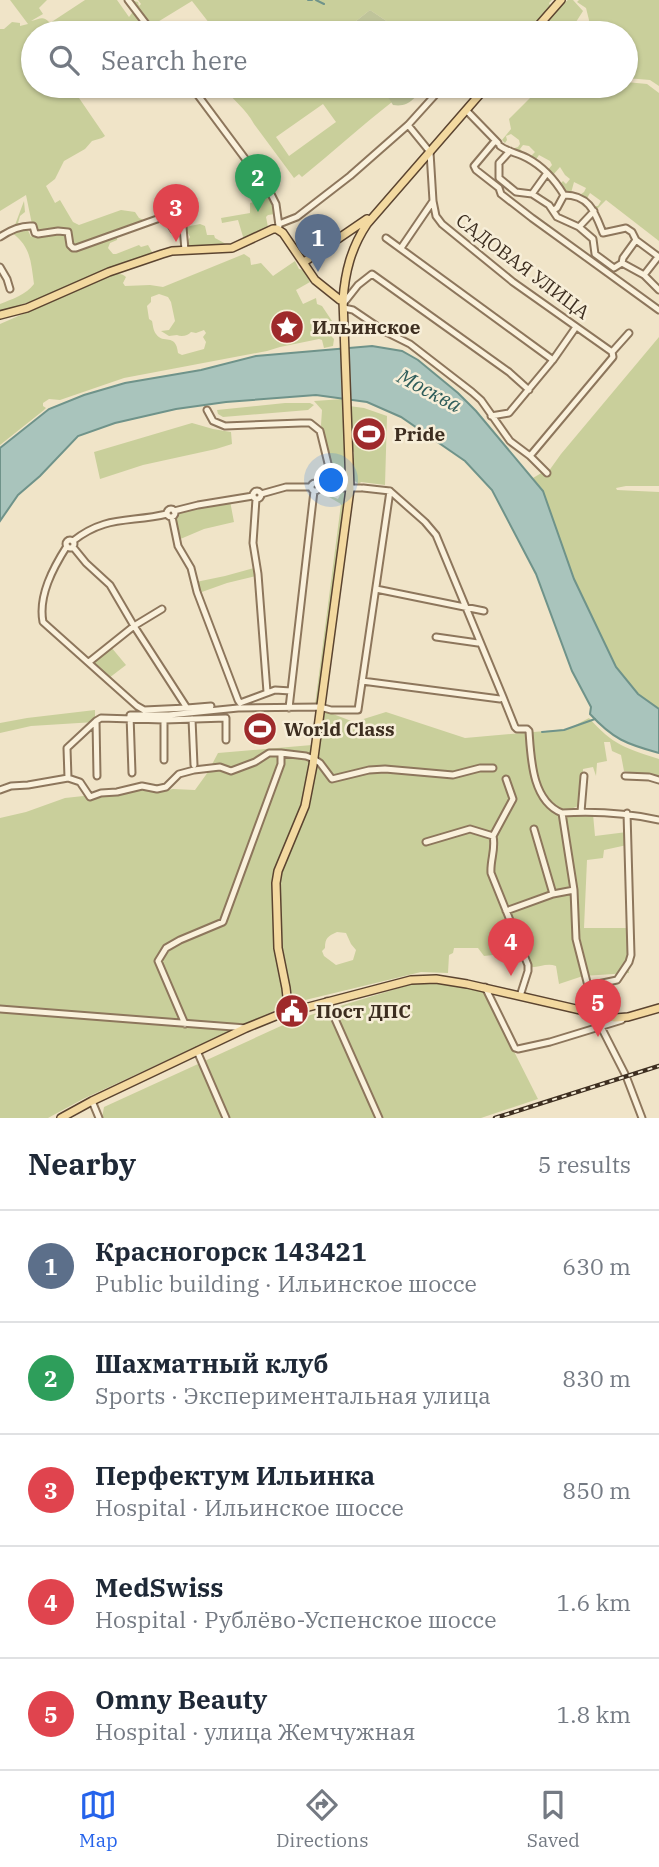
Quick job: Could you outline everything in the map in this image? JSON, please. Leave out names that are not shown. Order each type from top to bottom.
[{"type":"main road","points":[[543,21],[561,0]]},
{"type":"main road","points":[[304,262],[375,215],[476,98]]},
{"type":"main road","points":[[291,1005],[278,948],[276,883],[278,871],[305,806],[314,759],[349,489],[343,304],[348,263],[358,240],[375,215]]},
{"type":"main road","points":[[0,315],[27,308],[109,272],[154,256],[185,250],[232,248],[278,227],[318,284],[343,304]]},
{"type":"main road","points":[[61,1118],[246,1027],[278,1014],[291,1005],[305,1007],[417,978],[447,980],[615,1018],[659,1008]]},
{"type":"street","points":[[128,0],[144,21]]},
{"type":"street","points":[[200,98],[270,192],[276,204],[278,227],[297,217],[327,194],[408,125],[432,98]]},
{"type":"street","points":[[466,110],[506,150],[528,159],[556,180],[564,195]]},
{"type":"street","points":[[408,125],[430,152]]},
{"type":"street","points":[[498,143],[474,166],[476,170],[532,218],[659,310]]},
{"type":"street","points":[[510,151],[499,163],[499,178],[516,192],[532,194],[549,205],[558,217],[579,228],[593,239],[595,254],[614,268],[622,263]]},
{"type":"street","name":"САДОВАЯ УЛИЦА","points":[[430,152],[433,201],[436,216],[442,224],[513,282],[612,352]]},
{"type":"street","points":[[532,194],[547,173]]},
{"type":"street","points":[[553,210],[558,208],[564,195]]},
{"type":"street","points":[[564,195],[575,195],[591,206],[603,233]]},
{"type":"street","points":[[401,248],[433,201]]},
{"type":"street","points":[[579,228],[594,211]]},
{"type":"street","points":[[0,237],[27,225],[33,226],[38,234],[65,231],[69,233],[70,245],[76,248],[160,218],[169,222],[174,230],[183,228],[185,250]]},
{"type":"street","points":[[593,239],[603,233],[626,228],[632,232],[636,240],[659,257],[644,275]]},
{"type":"street","points":[[386,238],[553,360]]},
{"type":"street","points":[[622,263],[622,257],[636,240]]},
{"type":"street","points":[[622,263],[644,275],[659,290]]},
{"type":"street","points":[[0,267],[10,289]]},
{"type":"street","points":[[529,390],[509,372],[372,274],[358,285],[343,304],[384,331],[410,344],[478,397],[510,441],[547,472]]},
{"type":"street","points":[[491,416],[509,413],[553,360],[576,327]]},
{"type":"street","points":[[530,456],[629,333]]},
{"type":"street","points":[[207,410],[214,422],[225,426],[310,423],[317,427],[334,488]]},
{"type":"street","points":[[211,706],[144,709],[136,706],[43,622],[43,603],[58,560],[93,527],[107,522],[171,514],[198,505],[257,496],[286,487],[390,491],[433,531],[514,727],[529,731],[536,783],[547,803],[562,813],[626,813],[659,820]]},
{"type":"street","points":[[289,708],[315,489]]},
{"type":"street","points":[[130,717],[226,709],[320,707],[331,710],[358,710],[390,491]]},
{"type":"street","points":[[257,496],[253,543],[267,692]]},
{"type":"street","points":[[171,514],[179,550],[191,568],[197,592],[238,700],[240,702],[275,690],[291,691]]},
{"type":"street","points":[[71,545],[110,585],[187,708]]},
{"type":"street","points":[[376,589],[484,611]]},
{"type":"street","points":[[89,662],[134,626],[162,609]]},
{"type":"street","points":[[436,637],[480,642]]},
{"type":"street","points":[[362,681],[500,699],[503,697]]},
{"type":"street","points":[[226,709],[226,740]]},
{"type":"street","points":[[97,776],[96,715],[163,720],[226,718]]},
{"type":"street","points":[[130,717],[132,773]]},
{"type":"street","points":[[192,719],[194,765]]},
{"type":"street","points":[[163,720],[164,761]]},
{"type":"street","points":[[68,778],[67,748],[96,721]]},
{"type":"street","points":[[0,790],[10,786],[68,778],[80,782],[90,797],[142,786],[157,789],[166,787],[179,774],[220,767],[231,771],[255,762],[269,753],[314,759],[332,779],[369,770],[453,775],[480,768],[493,768]]},
{"type":"street","points":[[185,1024],[158,961],[166,948],[223,922],[281,764],[281,753]]},
{"type":"street","points":[[581,812],[584,776]]},
{"type":"street","points":[[625,776],[659,780]]},
{"type":"street","points":[[506,779],[513,799],[493,836],[495,845],[491,873],[528,965],[520,996]]},
{"type":"street","points":[[562,813],[573,890],[578,952],[588,986],[617,980],[631,955],[626,813]]},
{"type":"street","points":[[426,842],[470,829],[493,836]]},
{"type":"street","points":[[534,829],[553,894]]},
{"type":"street","points":[[506,911],[553,894],[573,890]]},
{"type":"street","points":[[596,1012],[608,1009],[605,984]]},
{"type":"street","points":[[485,988],[515,1048],[518,1049],[550,1042],[628,1017]]},
{"type":"street","points":[[327,1001],[379,1118]]},
{"type":"street","points":[[0,1009],[246,1027]]},
{"type":"street","points":[[601,1027],[626,1076],[642,1118]]},
{"type":"street","points":[[197,1051],[226,1118]]},
{"type":"street","points":[[91,1102],[98,1118]]},
{"type":"green space","points":[[10,0],[47,0],[39,8],[43,14],[26,21]]},
{"type":"green space","points":[[85,0],[117,0],[129,17],[136,13],[142,21],[53,21]]},
{"type":"green space","points":[[130,0],[138,2],[139,6],[141,4],[138,0],[552,0],[549,3],[551,7],[538,21],[386,21],[370,10],[356,21],[208,21],[192,1],[159,21],[146,21]]},
{"type":"green space","points":[[573,0],[583,11],[577,21],[548,21],[561,5]]},
{"type":"green space","points":[[659,0],[659,86],[650,80],[638,79],[638,21],[589,21],[586,8],[577,2]]},
{"type":"green space","points":[[370,10],[386,21],[356,21]]},
{"type":"green space","points":[[12,22],[20,23],[21,98],[79,98],[105,136],[92,141],[85,149],[64,161],[55,179],[46,186],[55,203],[60,200],[73,222],[79,225],[121,210],[135,212],[139,218],[146,221],[118,233],[117,240],[110,243],[108,248],[116,254],[139,245],[148,245],[152,254],[36,302],[0,312],[0,304],[23,294],[34,284],[27,249],[12,233],[24,201],[25,212],[18,223],[26,226],[31,237],[34,234],[26,195],[0,211],[0,29]]},
{"type":"green space","points":[[638,83],[647,84],[659,93],[659,241],[606,200],[597,209],[593,206],[598,206],[601,201],[590,193],[586,200],[580,195],[586,188],[574,182],[571,193],[565,193],[560,184],[563,181],[566,184],[570,179],[560,167],[553,175],[547,171],[552,165],[550,161],[539,155],[535,161],[530,157],[535,152],[529,146],[523,145],[521,153],[512,149],[520,144],[511,134],[506,136],[505,143],[502,140],[511,129],[509,119],[530,98],[638,98]]},
{"type":"green space","points":[[233,98],[389,98],[392,102],[302,177],[299,174],[294,178]],"holes":[[[323,104],[336,122],[289,156],[276,137]]]},
{"type":"green space","points":[[389,98],[414,98],[404,105],[393,105]]},
{"type":"green space","points":[[259,185],[271,200],[275,214],[266,217],[268,227],[244,240],[238,220],[222,223],[221,218],[250,213],[250,203],[254,202],[251,188]]},
{"type":"green space","points":[[200,224],[205,226],[207,235],[214,235],[226,244],[188,247],[190,237],[185,227]]},
{"type":"green space","points":[[244,254],[250,258],[251,265],[261,263],[273,276],[295,261],[310,282],[296,290],[303,304],[316,298],[317,304],[322,306],[332,321],[325,321],[322,327],[330,331],[334,339],[333,346],[324,348],[322,340],[319,339],[124,378],[60,400],[49,399],[43,403],[46,408],[44,410],[0,445],[0,324],[112,275],[121,274],[126,277],[123,283],[125,286],[163,287]],"holes":[[[159,294],[168,297],[175,321],[169,330],[161,331],[169,336],[182,336],[204,330],[204,349],[182,355],[178,353],[175,343],[156,334],[147,306],[151,297]]]},
{"type":"green space","points":[[659,337],[659,486],[616,488],[659,492],[659,709],[638,695],[616,667],[574,579],[543,491],[533,478],[543,472],[546,475]]},
{"type":"green space","points":[[343,399],[345,481],[343,486],[338,487],[322,433],[322,410],[314,401]]},
{"type":"green space","points":[[285,403],[314,405],[308,410],[223,417],[217,410]]},
{"type":"green space","name":"Pride","points":[[349,406],[387,416],[385,485],[359,484],[353,480],[354,452]]},
{"type":"green space","points":[[192,423],[231,432],[232,444],[143,465],[100,479],[94,452]]},
{"type":"green space","points":[[343,489],[346,496],[315,705],[341,504],[329,497],[334,490],[331,496],[338,499]]},
{"type":"green space","points":[[230,501],[234,522],[204,529],[178,540],[173,519],[176,512]]},
{"type":"green space","points":[[254,568],[256,576],[199,593],[196,582]]},
{"type":"green space","points":[[111,647],[126,665],[109,678],[92,663]]},
{"type":"green space","points":[[95,710],[95,722],[31,726],[0,733],[0,723]]},
{"type":"green space","points":[[325,711],[354,722],[386,712],[465,738],[568,729],[589,718],[620,744],[659,759],[659,777],[624,771],[621,755],[612,751],[610,742],[604,742],[607,761],[597,763],[596,776],[593,767],[583,769],[581,805],[568,810],[593,814],[595,836],[627,832],[627,845],[604,850],[603,858],[587,860],[584,928],[627,928],[629,973],[583,976],[559,984],[556,966],[525,966],[522,958],[516,957],[519,955],[514,941],[508,940],[497,945],[493,955],[484,956],[478,948],[454,948],[449,955],[448,973],[421,972],[297,1002],[288,988],[283,989],[280,1008],[83,1099],[48,1118],[0,1118],[0,818],[65,798],[122,794],[142,789],[156,792],[173,789],[195,790],[218,753],[312,745],[311,761],[319,746]],"holes":[[[337,932],[346,933],[356,950],[353,960],[336,965],[324,956],[322,951],[329,936]]]},
{"type":"green space","points":[[422,981],[462,985],[484,992],[538,1099],[481,1118],[102,1118],[104,1107],[294,1020]]},
{"type":"water","name":"Москва","points":[[372,346],[402,351],[418,360],[458,393],[543,491],[574,579],[616,667],[638,694],[659,709],[659,753],[621,740],[590,714],[591,707],[572,671],[536,574],[492,490],[465,461],[401,417],[367,402],[316,395],[226,402],[176,409],[115,423],[78,436],[18,495],[0,521],[0,448],[49,409],[125,383],[201,370],[256,356]]},
{"type":"waterway","points":[[316,0],[324,4]]},
{"type":"waterway","points":[[542,732],[564,730],[595,719]]},
{"type":"railway","points":[[495,1118],[659,1066]]},
{"type":"place","name":"Шахматный клуб","points":[[258,212]]},
{"type":"place","name":"Перфектум Ильинка","points":[[176,242]]},
{"type":"place","name":"Красногорск 143421","points":[[318,272]]},
{"type":"place","name":"Ильинское","points":[[287,327]]},
{"type":"place","name":"Pride","points":[[369,434]]},
{"type":"place","name":"World Class","points":[[260,729]]},
{"type":"place","name":"MedSwiss","points":[[511,976]]},
{"type":"place","name":"Пост ДПС","points":[[292,1011]]},
{"type":"place","name":"Omny Beauty","points":[[598,1037]]}]
